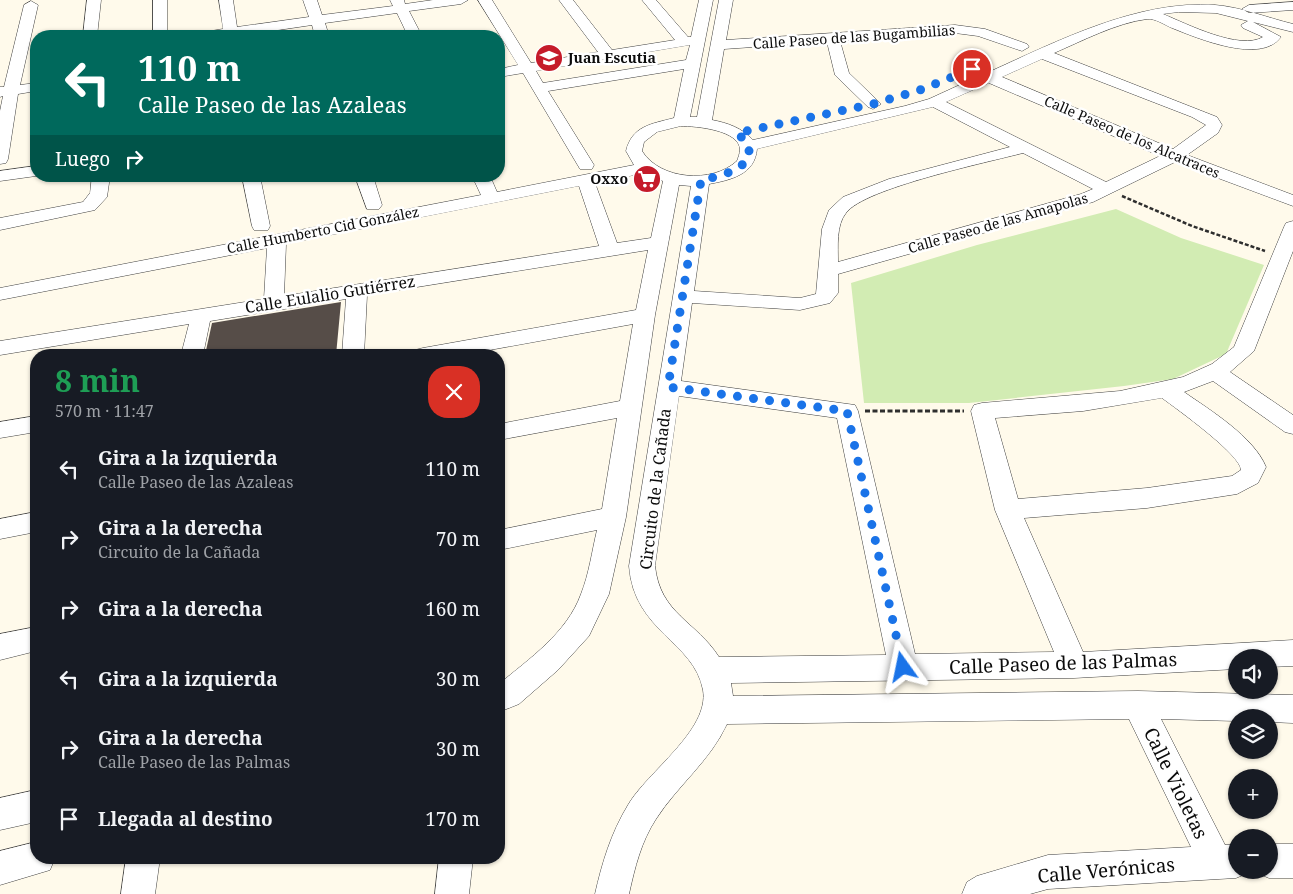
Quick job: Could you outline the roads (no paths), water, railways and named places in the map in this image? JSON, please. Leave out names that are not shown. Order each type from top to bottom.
[{"type":"street","points":[[91,30],[94,0]]},
{"type":"street","points":[[160,0],[160,30]]},
{"type":"street","points":[[226,0],[230,30]]},
{"type":"street","points":[[310,0],[320,30]]},
{"type":"street","points":[[258,30],[318,21],[400,4],[461,0]]},
{"type":"street","points":[[485,0],[504,30]]},
{"type":"street","points":[[566,0],[608,55]]},
{"type":"street","points":[[649,0],[691,41]]},
{"type":"street","points":[[681,121],[693,63],[691,41],[706,0]]},
{"type":"street","points":[[704,122],[726,0]]},
{"type":"street","points":[[1022,47],[1101,14],[1144,3],[1166,0],[1230,12],[1293,28]]},
{"type":"street","points":[[742,139],[909,110],[934,102],[1094,30],[1181,3],[1250,9],[1293,6]]},
{"type":"street","points":[[400,4],[412,30]]},
{"type":"street","points":[[0,159],[6,91],[23,61],[31,6]]},
{"type":"street","points":[[1250,9],[1293,20]]},
{"type":"street","points":[[1150,14],[1244,46],[1258,46],[1274,37],[1258,29],[1215,16],[1197,14],[1168,20]]},
{"type":"street","name":"Calle Paseo de las Bugambilias","points":[[719,45],[833,39],[955,29],[989,35],[1022,47]]},
{"type":"street","points":[[505,32],[540,88],[586,172],[610,249]]},
{"type":"street","points":[[833,39],[837,63],[842,75],[873,104]]},
{"type":"street","points":[[505,73],[691,41]]},
{"type":"street","name":"Calle Paseo de los Alcatraces","points":[[1022,47],[967,71],[991,77],[1174,156],[1293,201]]},
{"type":"street","name":"Calle Paseo de las Amapolas","points":[[830,270],[1055,208],[1108,188],[1174,156],[1212,130],[1214,126],[1211,120],[1198,114],[1042,54]]},
{"type":"street","points":[[0,64],[23,61]]},
{"type":"street","points":[[540,88],[693,63]]},
{"type":"street","points":[[6,91],[30,88]]},
{"type":"street","points":[[742,139],[898,97]]},
{"type":"street","points":[[934,102],[1108,188]]},
{"type":"street","points":[[681,121],[704,122],[727,128],[742,139],[749,155],[744,164],[734,172],[701,180],[672,178],[640,162],[634,146],[644,133],[664,124],[681,121]]},
{"type":"street","points":[[683,296],[813,303],[823,300],[828,293],[830,229],[838,209],[858,196],[887,185],[1025,148]]},
{"type":"street","name":"Calle Humberto Cid González","points":[[0,294],[164,254],[261,226],[485,186],[586,172],[640,162]]},
{"type":"street","points":[[0,176],[30,172]]},
{"type":"street","points":[[505,695],[548,661],[579,627],[596,594],[613,517],[644,315],[672,178]]},
{"type":"street","name":"Circuito de la Cañada","points":[[612,894],[618,868],[631,832],[654,795],[710,729],[718,710],[718,691],[712,670],[700,652],[650,599],[644,583],[642,566],[701,180]]},
{"type":"street","points":[[0,224],[78,210],[97,201],[100,195],[101,182]]},
{"type":"street","points":[[253,182],[261,226]]},
{"type":"street","points":[[366,182],[373,205]]},
{"type":"street","name":"Calle Humberto Cid González","points":[[0,278],[278,239],[485,186]]},
{"type":"street","points":[[1074,665],[1008,510],[982,411],[1138,396],[1167,390],[1216,372],[1234,361],[1243,351],[1288,258],[1293,227]]},
{"type":"street","points":[[274,303],[278,239]]},
{"type":"street","name":"Calle Eulalio Gutiérrez","points":[[0,348],[660,242]]},
{"type":"street","points":[[353,349],[357,290]]},
{"type":"street","points":[[456,349],[644,315]]},
{"type":"street","points":[[193,349],[201,316]]},
{"type":"street","points":[[1216,372],[1293,426]]},
{"type":"street","points":[[668,387],[847,411],[903,667]]},
{"type":"street","points":[[1008,510],[1147,498],[1237,485],[1248,480],[1253,472],[1253,463],[1247,456],[1167,390]]},
{"type":"street","points":[[505,431],[631,407]]},
{"type":"street","points":[[0,430],[30,425]]},
{"type":"street","points":[[505,539],[613,517]]},
{"type":"street","points":[[0,529],[30,523]]},
{"type":"street","points":[[0,647],[30,640]]},
{"type":"street","name":"Calle Paseo de las Palmas","points":[[712,670],[1074,665],[1293,653]]},
{"type":"street","points":[[718,710],[1138,705],[1293,709]]},
{"type":"street","name":"Calle Violetas","points":[[1138,705],[1226,861]]},
{"type":"street","points":[[0,814],[30,807]]},
{"type":"street","points":[[0,868],[30,860]]},
{"type":"street","name":"Calle Verónicas","points":[[979,894],[990,888],[1048,872],[1226,861]]},
{"type":"street","points":[[1278,861],[1293,861]]},
{"type":"street","points":[[138,894],[142,864]]},
{"type":"street","points":[[452,894],[455,864]]},
{"type":"place","name":"Juan Escutia","points":[[549,58]]},
{"type":"place","name":"Oxxo","points":[[647,179]]}]
